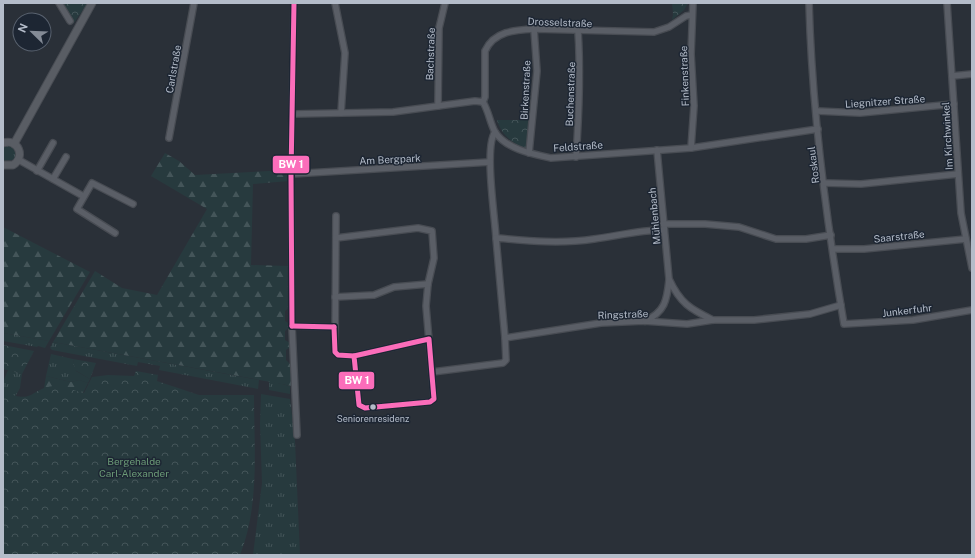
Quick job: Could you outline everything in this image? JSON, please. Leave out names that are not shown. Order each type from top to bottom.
[{"type":"street","points":[[59,3],[70,20]]},
{"type":"street","points":[[14,144],[92,3]]},
{"type":"street","name":"Carlstraße","points":[[169,138],[194,3]]},
{"type":"street","points":[[294,3],[291,174],[292,326],[297,435]]},
{"type":"street","points":[[335,3],[345,53],[341,113]]},
{"type":"street","name":"Bachstraße","points":[[438,106],[439,28],[445,3]]},
{"type":"street","name":"Finkenstraße","points":[[691,148],[694,106],[693,3]]},
{"type":"street","name":"Roskaul","points":[[810,3],[812,59],[818,129],[844,324]]},
{"type":"street","name":"Im Kirchwinkel","points":[[946,3],[961,213],[972,268]]},
{"type":"street","name":"Drosselstraße","points":[[483,102],[485,97],[485,51],[496,36],[517,30],[534,29],[654,32],[669,27],[686,16],[692,15]]},
{"type":"street","name":"Birkenstraße","points":[[529,153],[537,71],[534,29]]},
{"type":"street","name":"Buchenstraße","points":[[576,157],[581,68],[578,31]]},
{"type":"street","points":[[952,76],[972,74]]},
{"type":"street","points":[[293,114],[393,112],[475,101],[483,102],[495,132],[491,137],[490,162],[506,360],[504,363],[432,372]]},
{"type":"street","name":"Liegnitzer Straße","points":[[817,111],[860,113],[954,104]]},
{"type":"street","name":"Feldstraße","points":[[495,132],[506,142],[529,153],[551,158],[691,148],[818,129]]},
{"type":"street","points":[[3,143],[10,142],[20,151],[19,160],[13,165],[3,165]]},
{"type":"street","points":[[38,171],[53,144]]},
{"type":"street","name":"Mühlenbach","points":[[658,150],[663,227],[669,279],[676,295],[684,304],[713,320]]},
{"type":"street","points":[[53,180],[66,157]]},
{"type":"street","points":[[19,160],[84,196]]},
{"type":"street","name":"Am Bergpark","points":[[291,174],[490,162]]},
{"type":"street","points":[[824,183],[861,184],[958,174]]},
{"type":"street","points":[[115,233],[77,209],[84,196],[92,183],[132,204]]},
{"type":"street","points":[[336,216],[335,352],[338,355],[354,356],[429,339]]},
{"type":"street","points":[[496,238],[560,242],[594,239],[663,227],[705,224],[740,227],[776,239],[806,239],[831,235]]},
{"type":"street","points":[[336,238],[418,228],[432,231],[434,258],[428,284],[426,306],[434,399],[430,402],[364,408],[359,405],[354,356]]},
{"type":"street","name":"Saarstraße","points":[[833,249],[864,249],[966,239]]},
{"type":"street","name":"Mühlenbach","points":[[644,321],[659,313],[664,304],[669,279]]},
{"type":"street","points":[[335,297],[374,295],[394,287],[428,284]]},
{"type":"street","name":"Ringstraße","points":[[505,338],[601,323],[644,321],[687,324],[713,320],[754,320],[810,314],[841,305]]},
{"type":"street","name":"Junkerfuhr","points":[[844,324],[913,320],[972,310]]},
{"type":"street","points":[[292,326],[334,327]]},
{"type":"green space","points":[[60,3],[88,3],[73,24]]},
{"type":"green space","points":[[672,3],[688,3],[684,10],[672,20],[673,14]]},
{"type":"green space","points":[[497,120],[530,120],[528,145],[526,148],[516,144],[508,138],[501,130]]},
{"type":"green space","points":[[10,145],[14,148],[16,156],[13,160],[3,161],[3,146]]},
{"type":"green space","points":[[165,153],[179,161],[195,175],[289,170],[289,181],[253,184],[251,265],[289,266],[290,307],[285,311],[285,321],[290,324],[290,327],[285,331],[285,340],[290,343],[290,347],[286,350],[286,360],[292,366],[292,386],[53,342],[95,271],[122,288],[157,295],[207,209],[151,176]]},
{"type":"green space","points":[[3,227],[90,272],[49,341],[3,333]]},
{"type":"green space","points":[[3,333],[49,341],[45,348],[37,347],[3,341]]},
{"type":"green space","points":[[53,342],[259,380],[258,389],[159,370],[160,366],[138,362],[137,366],[52,350],[50,348]]},
{"type":"green space","points":[[3,345],[34,351],[22,374],[3,369]]},
{"type":"green space","points":[[51,354],[73,359],[76,371],[90,379],[88,383],[79,380],[71,382],[46,376]]},
{"type":"green space","points":[[73,359],[96,363],[90,379],[75,370]]},
{"type":"green space","points":[[8,370],[22,374],[20,388],[14,399],[3,394],[3,382]]},
{"type":"green space","name":"Bergehalde Carl-Alexander","points":[[136,371],[158,375],[157,381],[199,395],[254,395],[255,456],[253,496],[251,516],[240,555],[3,555],[3,391],[20,397],[26,397],[39,390],[57,386],[84,393],[92,377],[108,375],[134,376]]},
{"type":"green space","points":[[46,376],[71,382],[79,380],[88,383],[82,395],[43,394]]},
{"type":"green space","points":[[269,381],[290,386],[290,394],[269,390]]},
{"type":"green space","points":[[261,394],[290,399],[295,441],[300,555],[253,555],[262,483],[260,424]]},
{"type":"transit line","points":[[292,326],[291,174],[294,3]]},
{"type":"transit line","points":[[292,326],[334,327]]},
{"type":"transit line","points":[[334,327],[335,352],[338,355],[354,356]]},
{"type":"transit line","points":[[429,339],[434,399],[430,402],[365,408],[359,405],[354,356],[429,339]]},
{"type":"place","name":"Seniorenresidenz","points":[[373,407]]}]
